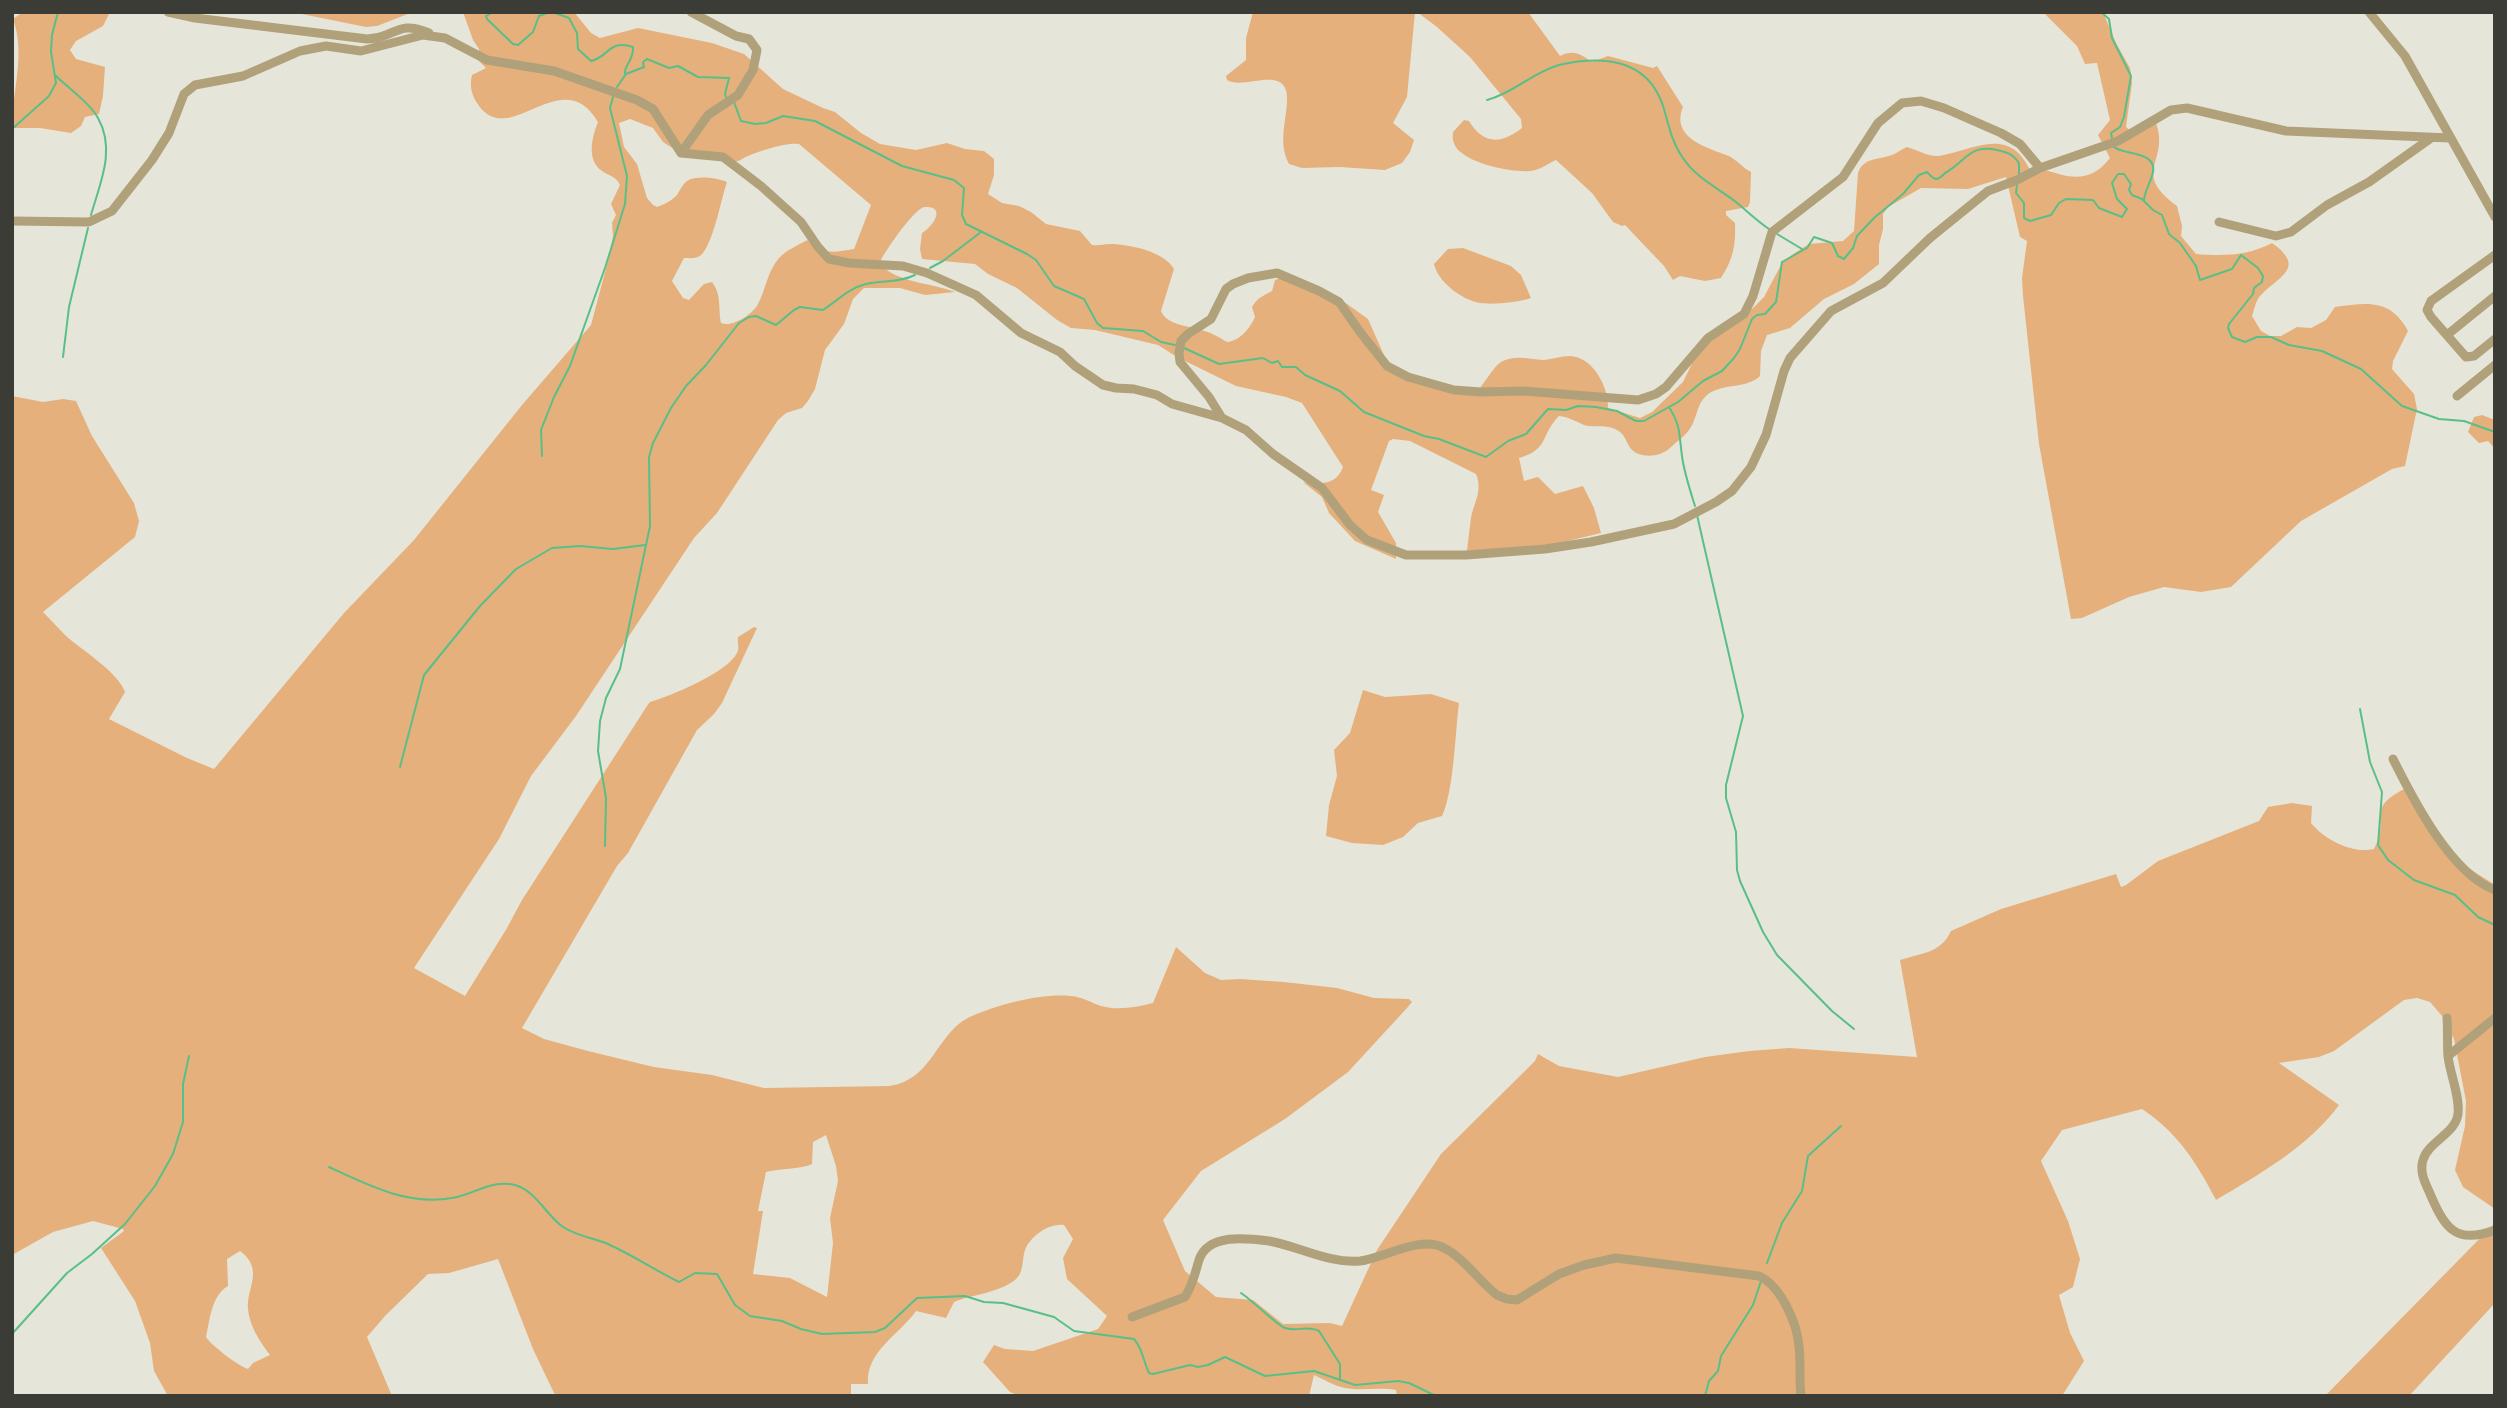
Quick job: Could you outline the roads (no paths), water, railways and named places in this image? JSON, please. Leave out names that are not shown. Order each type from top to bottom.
[{"type":"street","points":[[168,12],[195,18],[367,39],[383,37],[409,26],[445,38],[482,59],[554,71],[637,100],[653,109],[681,153]]},
{"type":"street","points":[[681,153],[708,115],[731,100],[753,70],[757,50],[748,39],[736,36],[691,12]]},
{"type":"street","points":[[2369,12],[2405,56],[2495,217]]},
{"type":"street","points":[[12,221],[89,222],[112,211],[144,173],[169,134],[184,94],[195,85],[243,76],[300,51],[326,46],[361,51],[409,38],[434,35]]},
{"type":"street","points":[[1222,418],[1209,397],[1180,362],[1178,353],[1181,341],[1211,319],[1226,289],[1248,278],[1277,273],[1339,302],[1387,366],[1408,377],[1454,390],[1524,391],[1638,400],[1666,387],[1707,338],[1744,314],[1753,296],[1772,232],[1843,177],[1878,123],[1902,103],[1921,101],[2001,133],[2020,144],[2040,168]]},
{"type":"street","points":[[681,153],[723,157],[801,222],[818,247],[830,258],[849,263],[903,266],[927,273],[976,295],[997,310],[1021,334],[1060,352],[1103,385],[1157,395],[1172,404],[1222,418],[1246,430],[1273,454],[1322,488],[1350,525],[1367,540],[1406,555],[1466,555],[1545,549],[1674,524],[1716,502],[1743,479],[1755,460],[1766,435],[1784,370],[1796,350],[1822,318],[1838,306],[1883,283],[1979,196],[2040,168],[2114,143],[2171,110],[2187,108],[2286,131],[2450,138]]},
{"type":"street","points":[[2219,222],[2276,236],[2284,235],[2327,205],[2369,182],[2431,138]]},
{"type":"street","points":[[2495,256],[2428,305],[2431,317],[2462,354],[2469,358],[2495,340]]},
{"type":"street","points":[[2447,335],[2495,296]]},
{"type":"street","points":[[2458,396],[2495,365]]},
{"type":"street","points":[[2393,759],[2410,791],[2456,861],[2476,880],[2495,890]]},
{"type":"street","points":[[2447,1018],[2448,1056],[2459,1114],[2454,1124],[2425,1154],[2421,1170],[2442,1221],[2451,1230],[2466,1235],[2495,1230]]},
{"type":"street","points":[[2448,1056],[2495,1018]]},
{"type":"street","points":[[1132,1317],[1185,1297],[1202,1252],[1218,1241],[1256,1239],[1348,1261],[1372,1258],[1419,1245],[1439,1245],[1453,1254],[1497,1295],[1517,1300],[1572,1269],[1616,1258],[1641,1260],[1759,1276],[1768,1280],[1788,1313],[1798,1338],[1801,1396]]},
{"type":"waterway","points":[[12,129],[49,96],[56,83],[51,52],[58,12]]},
{"type":"waterway","points":[[493,12],[486,16],[487,19],[513,44],[518,45],[533,32],[539,16],[550,12]]},
{"type":"waterway","points":[[552,12],[569,18],[577,33],[578,49],[591,61],[619,45],[633,47],[625,73]]},
{"type":"waterway","points":[[2101,12],[2109,19],[2112,38],[2131,76],[2124,117],[2120,127],[2111,133],[2112,138]]},
{"type":"waterway","points":[[626,74],[644,67],[643,62],[647,59],[669,68],[678,66],[698,77],[729,78],[726,97]]},
{"type":"waterway","points":[[1487,100],[1559,65],[1592,61],[1623,64],[1636,70],[1657,92],[1673,140],[1688,165],[1769,229]]},
{"type":"waterway","points":[[617,87],[626,74]]},
{"type":"waterway","points":[[55,75],[89,106],[103,130],[106,142],[105,166],[91,215]]},
{"type":"waterway","points":[[542,456],[541,430],[570,366],[625,204],[627,176],[610,108],[613,97]]},
{"type":"waterway","points":[[734,102],[741,121],[766,123],[783,116],[815,121],[902,166],[954,180],[964,188],[962,215],[966,224],[1036,260],[1054,286],[1084,299],[1097,323],[1103,328],[1143,331],[1161,342],[1175,345]]},
{"type":"waterway","points":[[2114,147],[2145,157],[2153,165],[2144,200]]},
{"type":"waterway","points":[[1184,348],[1219,364],[1263,358],[1272,363],[1278,361],[1282,367],[1296,367],[1305,375],[1340,391],[1364,412],[1486,457],[1508,441],[1526,434],[1548,409],[1596,407],[1617,411],[1636,421],[1644,421],[1678,402],[1703,381],[1722,371],[1740,349],[1752,319],[1765,314],[1776,302],[1782,262],[1807,248],[1814,237],[1832,243],[1838,256],[1844,259],[1853,248],[1857,236],[1903,194],[1919,175],[1927,172],[1933,178],[1939,178],[1968,155],[1987,149],[2013,156],[2019,164],[2019,176]]},
{"type":"waterway","points":[[2017,185],[2016,193],[2024,203],[2024,218],[2030,221],[2051,215],[2059,203],[2066,199],[2093,200],[2099,208],[2122,217],[2127,209],[2117,199],[2112,183],[2118,174],[2124,174],[2131,184],[2129,190],[2132,195],[2142,199],[2162,215],[2169,234],[2180,243],[2196,266],[2200,280],[2232,269],[2241,255],[2258,268],[2263,276],[2262,282],[2254,288],[2253,294],[2229,324],[2232,337],[2245,342],[2257,337],[2271,337],[2289,345],[2322,351],[2361,369],[2402,406],[2439,419],[2464,421],[2495,432]]},
{"type":"waterway","points":[[63,357],[69,307],[88,228]]},
{"type":"waterway","points":[[930,268],[981,232]]},
{"type":"waterway","points":[[1777,234],[1802,249]]},
{"type":"waterway","points":[[605,846],[606,798],[598,751],[600,721],[606,698],[620,669],[650,526],[649,457],[671,408],[739,323],[749,317],[756,316],[776,325],[800,307],[823,310],[860,286],[915,275]]},
{"type":"waterway","points":[[1669,407],[1678,425],[1684,468],[1695,506]]},
{"type":"waterway","points":[[1697,515],[1743,716],[1726,785],[1726,798],[1736,832],[1740,881],[1763,932],[1777,955],[1832,1011],[1854,1029]]},
{"type":"waterway","points":[[400,767],[424,675],[480,606],[516,569],[552,548],[580,546],[613,549],[645,545]]},
{"type":"waterway","points":[[2360,709],[2370,762],[2382,792],[2378,845],[2388,860],[2414,880],[2455,895],[2478,917],[2495,925]]},
{"type":"waterway","points":[[12,1334],[67,1273],[125,1224],[155,1186],[173,1154],[183,1122],[183,1084],[189,1056]]},
{"type":"waterway","points":[[1767,1263],[1782,1223],[1802,1191],[1808,1156],[1841,1126]]},
{"type":"waterway","points":[[329,1167],[389,1192],[420,1199],[452,1198],[499,1184],[515,1185],[529,1192],[568,1230],[608,1244],[679,1282],[695,1273],[717,1274],[735,1305],[750,1316],[782,1321],[822,1334],[875,1332],[885,1328],[917,1298],[965,1296],[1054,1317],[1074,1331],[1134,1339],[1149,1373],[1153,1374],[1190,1365],[1208,1365],[1225,1357],[1265,1376],[1314,1371],[1355,1385],[1398,1381],[1409,1383],[1436,1396]]},
{"type":"waterway","points":[[1705,1396],[1709,1381],[1718,1371],[1721,1356],[1753,1305],[1761,1281]]},
{"type":"waterway","points":[[1241,1293],[1285,1328],[1319,1331],[1340,1364],[1340,1380]]}]
